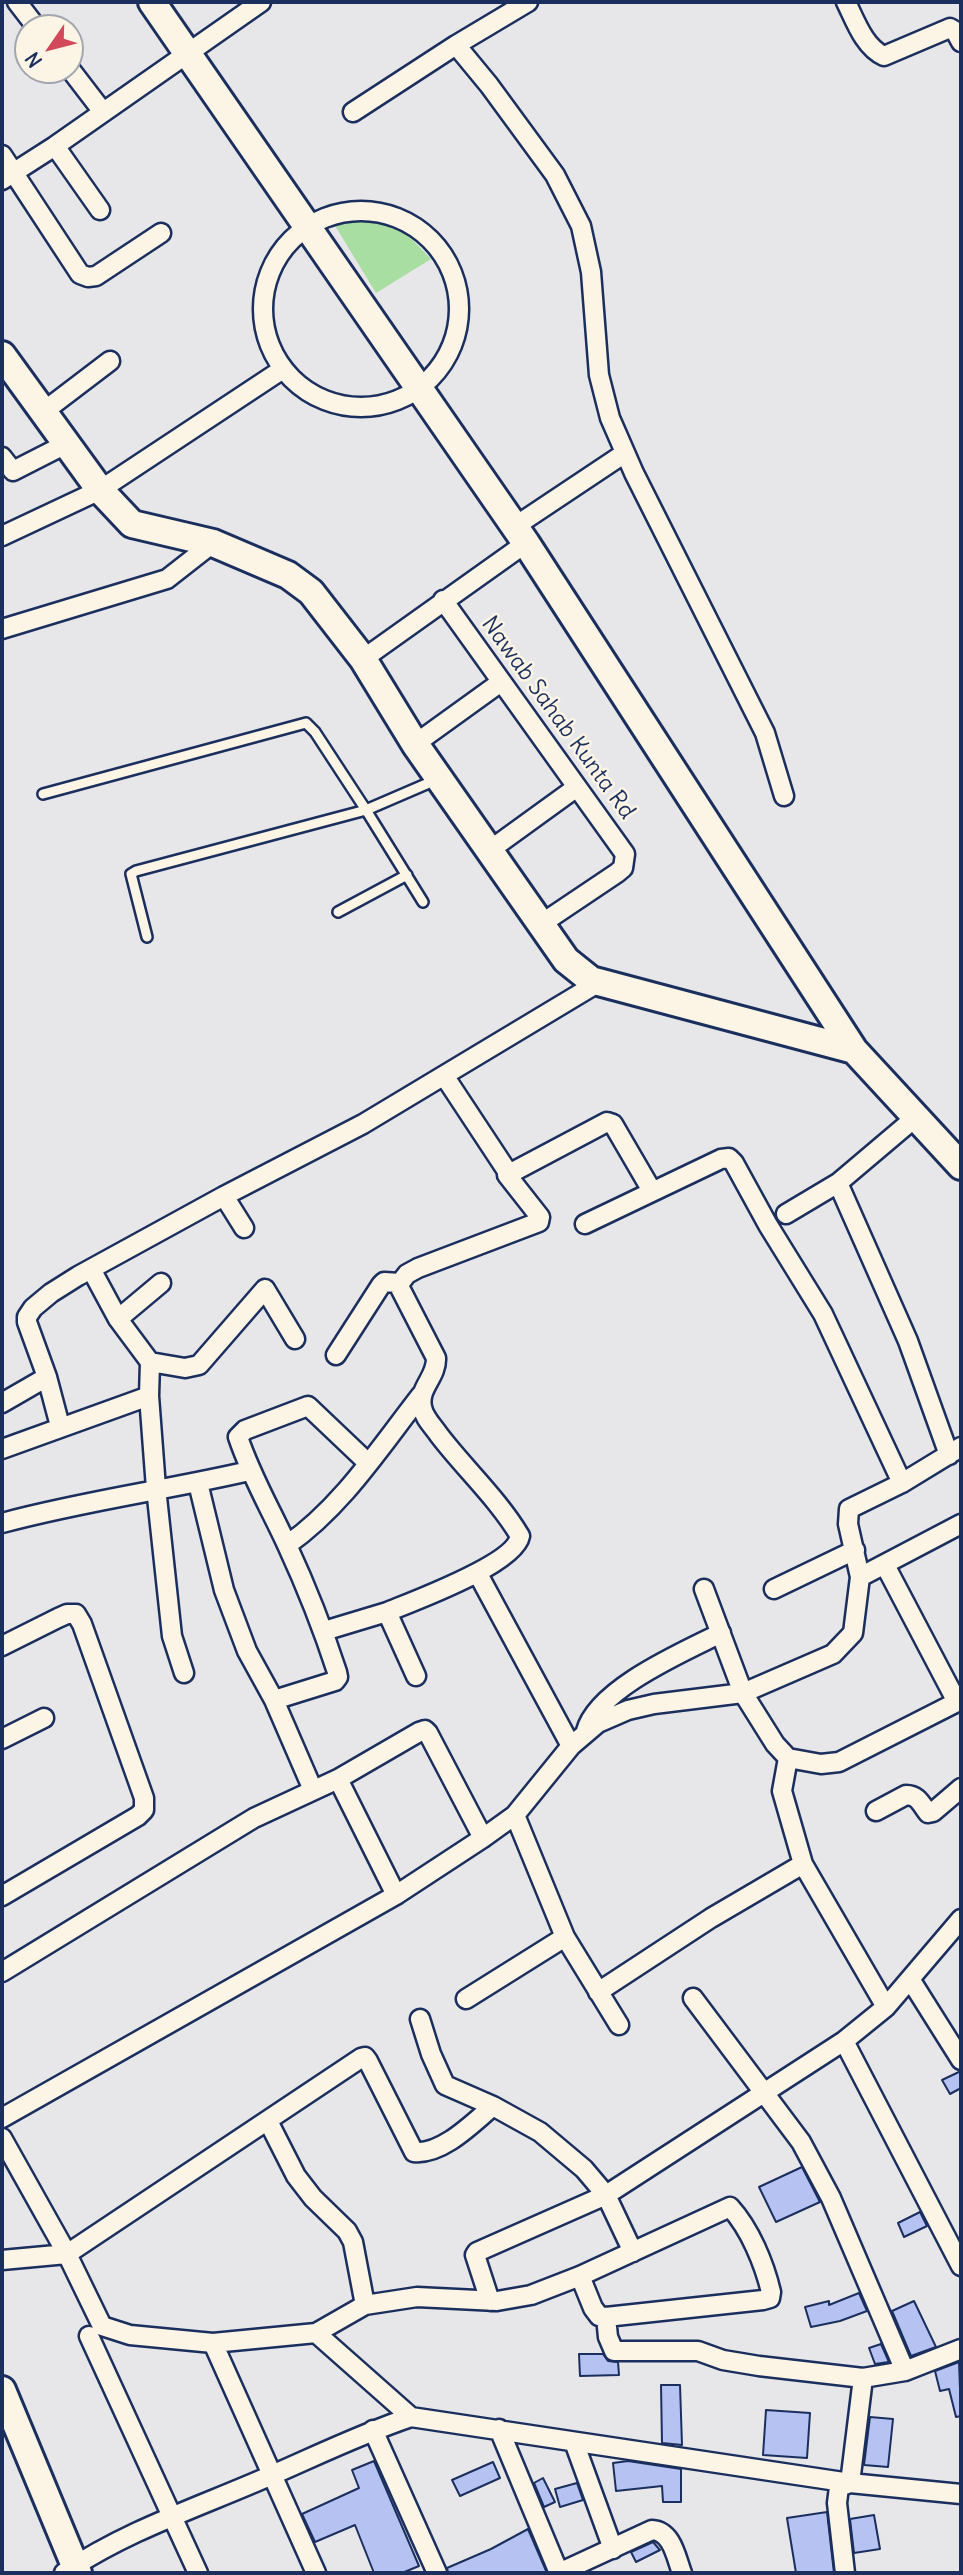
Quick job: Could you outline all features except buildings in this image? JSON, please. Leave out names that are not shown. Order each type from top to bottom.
[{"type":"street","points":[[152,2],[520,535],[854,1050],[961,1166]]},
{"type":"street","points":[[7,176],[55,146],[261,2]]},
{"type":"street","points":[[353,112],[528,2]]},
{"type":"street","points":[[846,2],[866,40],[879,54],[884,55],[950,28],[961,42]]},
{"type":"street","points":[[456,45],[555,175],[581,226],[591,272],[599,375],[610,418],[765,733],[784,796]]},
{"type":"street","points":[[82,84],[103,112]]},
{"type":"street","points":[[55,146],[100,210]]},
{"type":"street","points":[[2,155],[7,176],[80,274],[96,276],[161,233]]},
{"type":"street","points":[[372,211],[404,220],[432,241],[451,269],[459,302],[456,336],[441,367],[418,390],[390,403],[361,408],[331,403],[304,390],[283,369],[268,340],[262,308],[268,276],[283,248],[307,226],[338,213],[372,211]]},
{"type":"street","points":[[2,355],[100,490],[132,524],[213,543],[288,575],[304,586],[363,659],[415,744],[566,960],[591,980],[854,1050]]},
{"type":"street","points":[[43,412],[110,361]]},
{"type":"street","points":[[2,536],[100,490],[283,369]]},
{"type":"street","points":[[2,457],[13,471],[66,444]]},
{"type":"street","points":[[363,659],[443,600],[520,535],[625,453]]},
{"type":"street","points":[[2,629],[167,579],[213,543]]},
{"type":"street","name":"Nawab Sahab Kunta Rd","points":[[443,600],[625,854],[625,862],[617,873],[541,924]]},
{"type":"street","points":[[415,744],[502,682]]},
{"type":"street","points":[[490,850],[577,787]]},
{"type":"street","points":[[60,1426],[27,1317],[33,1308],[51,1293],[224,1196],[363,1124],[601,981]]},
{"type":"street","points":[[287,1545],[310,1529],[368,1463],[421,1395],[436,1367],[436,1358],[400,1288],[400,1283],[418,1268],[540,1222],[540,1217],[510,1182],[507,1175],[509,1174],[445,1077]]},
{"type":"street","points":[[786,1214],[838,1183],[916,1116]]},
{"type":"street","points":[[509,1174],[611,1121],[652,1192]]},
{"type":"street","points":[[585,1224],[721,1159],[729,1158],[823,1314],[902,1483]]},
{"type":"street","points":[[2,2118],[396,1895],[483,1838],[515,1815],[578,1740],[598,1723],[628,1710],[654,1703],[743,1693],[833,1654],[844,1644],[853,1633],[860,1577],[847,1515],[849,1509],[902,1483],[955,1451],[838,1183]]},
{"type":"street","points":[[224,1196],[244,1228]]},
{"type":"street","points":[[91,1269],[118,1319],[150,1362],[149,1396],[156,1488],[172,1636],[184,1673]]},
{"type":"street","points":[[336,1355],[384,1282],[400,1283]]},
{"type":"street","points":[[118,1319],[161,1283]]},
{"type":"street","points":[[150,1362],[185,1367],[199,1365],[265,1289],[295,1339]]},
{"type":"street","points":[[2,1404],[47,1377]]},
{"type":"street","points":[[324,1631],[387,1612],[478,1574],[519,1542],[520,1536],[426,1417],[421,1395]]},
{"type":"street","points":[[2,1449],[149,1396]]},
{"type":"street","points":[[274,1700],[335,1681],[338,1677],[324,1631],[287,1545],[249,1471],[238,1437],[241,1432],[308,1406],[368,1463]]},
{"type":"street","points":[[2,1523],[156,1488],[198,1483],[249,1471]]},
{"type":"street","points":[[198,1483],[224,1590],[247,1651],[274,1700],[313,1790]]},
{"type":"street","points":[[860,1577],[961,1524]]},
{"type":"street","points":[[774,1589],[855,1550]]},
{"type":"street","points":[[704,1589],[743,1693],[775,1744],[788,1758],[821,1764],[839,1762],[959,1701],[885,1565]]},
{"type":"street","points":[[478,1574],[578,1740]]},
{"type":"street","points":[[387,1612],[416,1676]]},
{"type":"street","points":[[2,1646],[67,1614],[76,1614],[82,1624],[144,1798],[144,1810],[2,1896]]},
{"type":"street","points":[[578,1740],[589,1718],[604,1701],[658,1665],[721,1633]]},
{"type":"street","points":[[2,1739],[44,1718]]},
{"type":"street","points":[[2,1972],[254,1818],[338,1779],[425,1730],[483,1838]]},
{"type":"street","points":[[788,1758],[782,1791],[803,1864],[886,2007]]},
{"type":"street","points":[[338,1779],[396,1895]]},
{"type":"street","points":[[876,1811],[911,1795],[916,1797],[928,1812],[933,1812],[961,1788]]},
{"type":"street","points":[[515,1815],[565,1937],[619,2025]]},
{"type":"street","points":[[598,1992],[711,1918],[803,1864]]},
{"type":"street","points":[[490,2301],[475,2255],[477,2252],[606,2195],[844,2041],[886,2007],[961,1919]]},
{"type":"street","points":[[466,1999],[565,1937]]},
{"type":"street","points":[[910,1979],[961,2060]]},
{"type":"street","points":[[693,1998],[801,2142],[831,2198],[905,2371]]},
{"type":"street","points":[[420,2019],[431,2054],[445,2085],[493,2106],[540,2132],[584,2169],[606,2195],[633,2252]]},
{"type":"street","points":[[844,2041],[961,2266]]},
{"type":"street","points":[[2,2260],[66,2253],[360,2058],[365,2057],[414,2152],[421,2153],[453,2140],[493,2106]]},
{"type":"street","points":[[268,2121],[296,2176],[347,2231],[353,2242],[365,2305]]},
{"type":"street","points":[[2,2138],[66,2253],[102,2326],[130,2335],[213,2343],[316,2333],[365,2305],[416,2297],[490,2301],[531,2295],[580,2276],[730,2207],[744,2225],[760,2258],[768,2281],[770,2298],[599,2316],[580,2276]]},
{"type":"street","points":[[606,2316],[610,2344],[614,2351],[618,2352],[698,2351],[723,2360],[759,2366],[863,2378],[905,2371],[961,2349]]},
{"type":"street","points":[[316,2333],[411,2417]]},
{"type":"street","points":[[89,2336],[198,2573]]},
{"type":"street","points":[[213,2343],[316,2573]]},
{"type":"street","points":[[850,2483],[863,2378]]},
{"type":"street","points":[[2,2390],[72,2571],[172,2516],[271,2476],[373,2430],[411,2417],[850,2483],[961,2494]]},
{"type":"street","points":[[499,2429],[559,2573],[652,2530],[659,2530],[669,2539],[682,2573]]},
{"type":"street","points":[[373,2430],[437,2573]]},
{"type":"street","points":[[574,2442],[613,2549]]},
{"type":"street","points":[[845,2573],[837,2503],[839,2487],[850,2483]]},
{"type":"lane","points":[[43,794],[306,723],[315,732],[423,901]]},
{"type":"lane","points":[[147,937],[131,874],[136,871],[366,810],[439,778]]},
{"type":"lane","points":[[338,912],[407,875]]},
{"type":"green space","points":[[362,218],[401,228],[431,259],[376,293],[334,224]]}]
